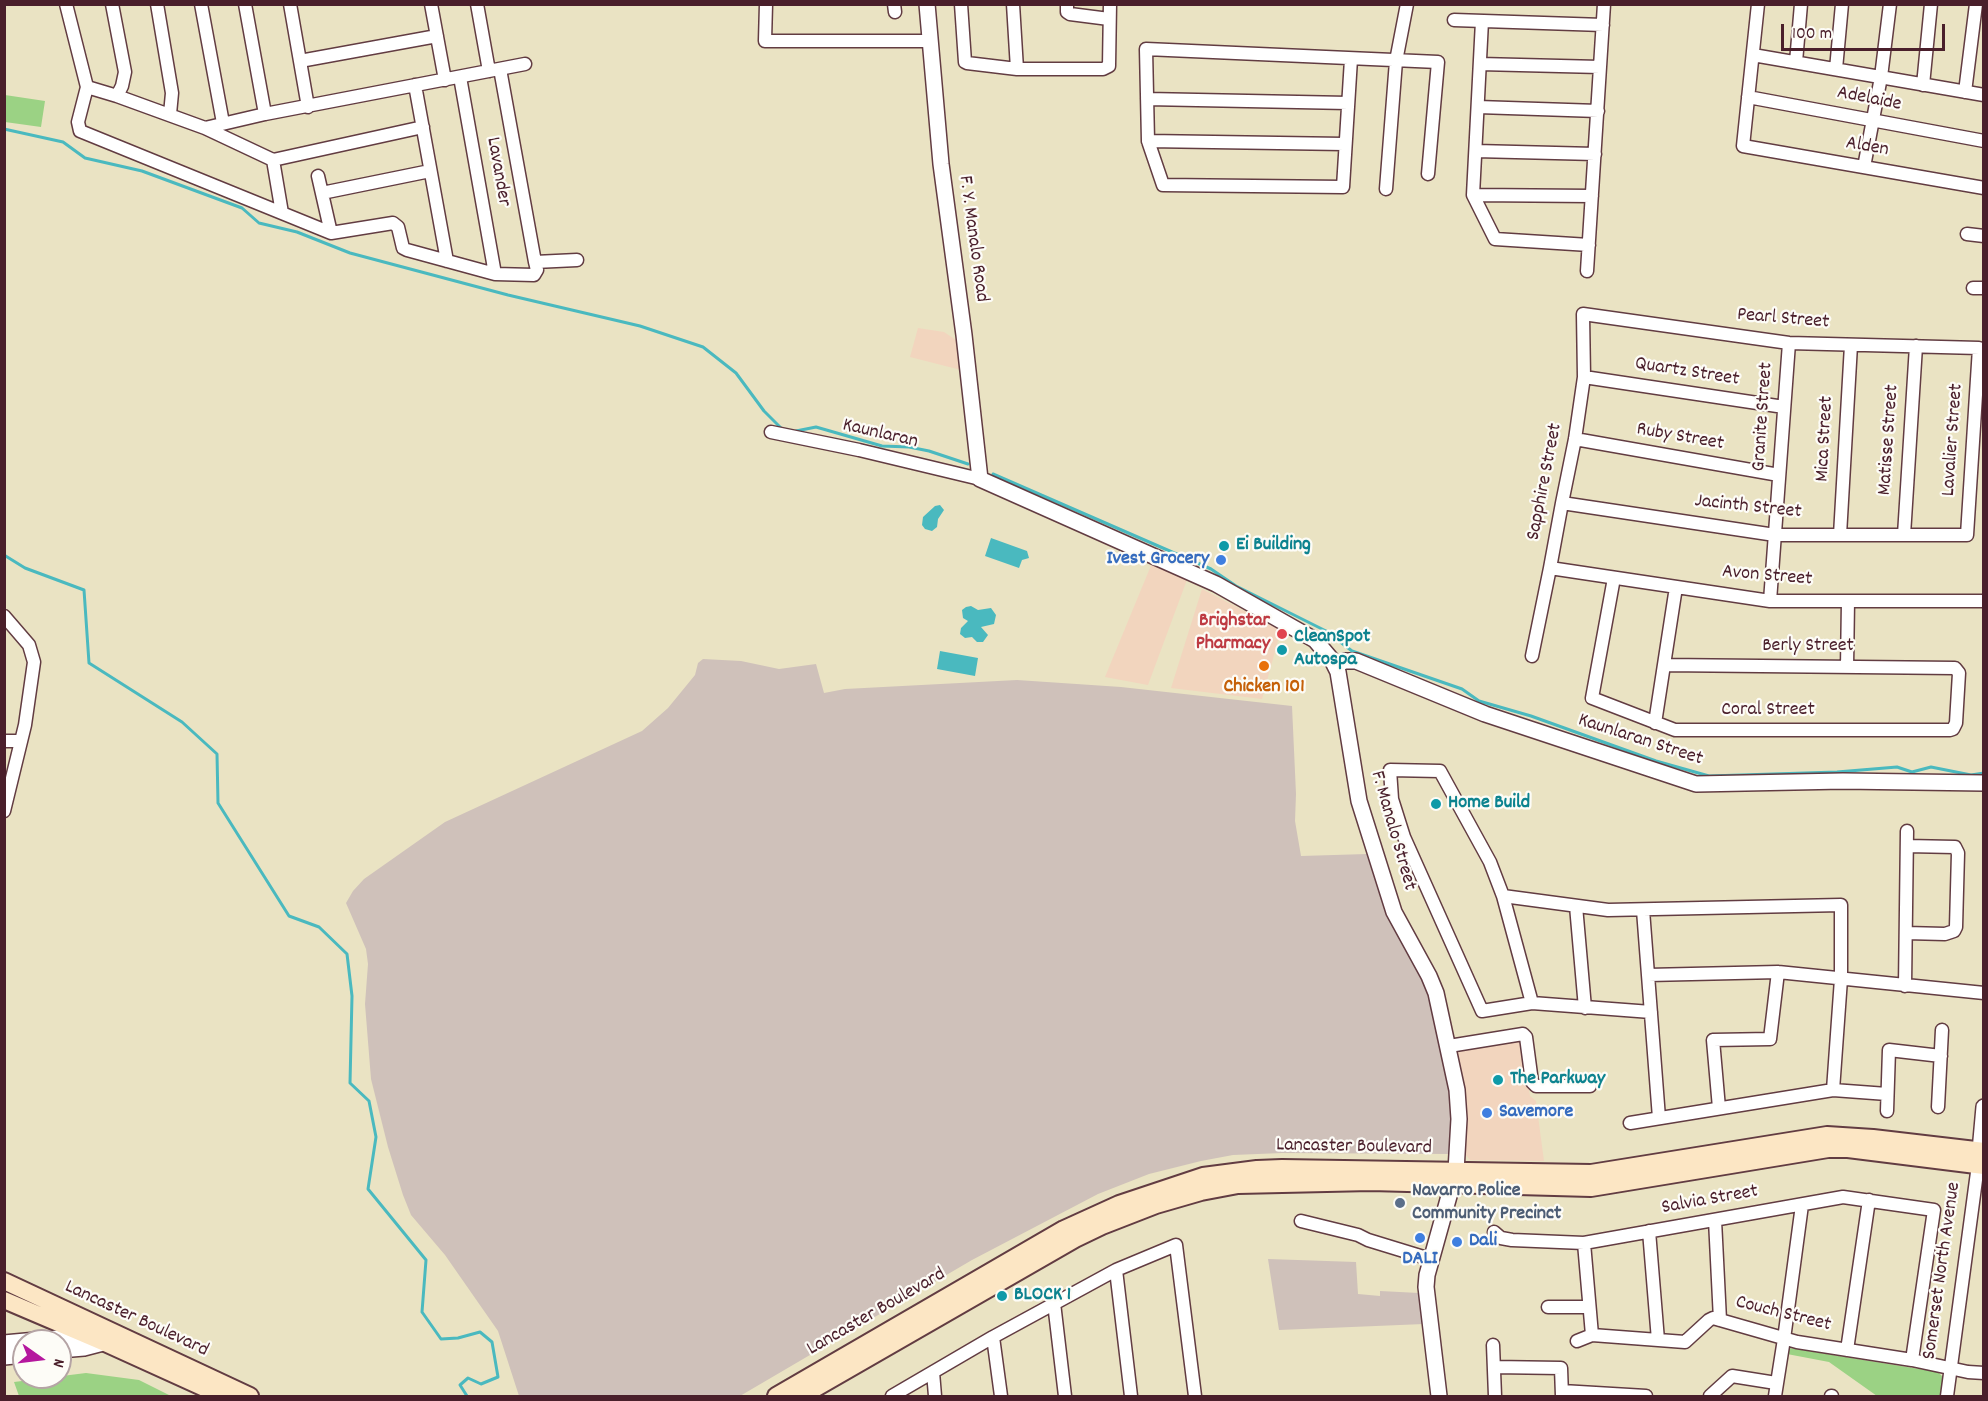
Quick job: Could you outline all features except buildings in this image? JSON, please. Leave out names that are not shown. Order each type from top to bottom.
[{"type":"main road","name":"Lancaster Boulevard","points":[[776,1396],[811,1391],[1075,1239],[1102,1226],[1156,1205],[1201,1192],[1238,1185],[1454,1178],[1591,1188],[1828,1149],[1981,1158]]},
{"type":"main road","name":"Lancaster Boulevard","points":[[4,1281],[222,1396]]},
{"type":"main road","name":"Lancaster Boulevard","points":[[4,1300],[87,1336],[112,1336],[250,1396]]},
{"type":"street","points":[[112,4],[125,72],[117,96]]},
{"type":"street","points":[[157,4],[172,93],[170,114]]},
{"type":"street","points":[[201,4],[223,123]]},
{"type":"street","points":[[245,4],[265,114]]},
{"type":"street","points":[[290,4],[308,106]]},
{"type":"street","points":[[431,4],[445,80]]},
{"type":"street","points":[[69,6],[87,87],[78,122],[80,130],[331,233],[393,223],[398,227],[403,248],[407,250],[495,274],[534,275],[537,270],[536,262],[495,70],[477,4]]},
{"type":"street","points":[[766,4],[765,41],[931,41]]},
{"type":"street","name":"F. Y. Manalo Road","points":[[927,4],[941,164],[964,335],[980,479]]},
{"type":"street","points":[[961,4],[965,62],[1017,69],[1102,69],[1109,66],[1110,4]]},
{"type":"street","points":[[1013,4],[1017,69]]},
{"type":"street","points":[[1067,4],[1070,14],[1109,19]]},
{"type":"street","points":[[1386,189],[1396,61],[1407,4]]},
{"type":"street","points":[[1587,272],[1604,4]]},
{"type":"street","points":[[1748,97],[1758,4]]},
{"type":"street","points":[[1796,62],[1801,4]]},
{"type":"street","points":[[1836,69],[1842,4]]},
{"type":"street","points":[[1864,167],[1881,77],[1890,4]]},
{"type":"street","points":[[1923,85],[1931,4]]},
{"type":"street","points":[[1965,92],[1977,48],[1978,6]]},
{"type":"street","points":[[1454,20],[1603,25]]},
{"type":"street","points":[[1482,21],[1473,195],[1496,239],[1589,245]]},
{"type":"street","points":[[300,61],[437,36]]},
{"type":"street","points":[[1351,58],[1343,187],[1163,185],[1148,141],[1146,49],[1351,58],[1396,61],[1438,62],[1428,174]]},
{"type":"street","points":[[1753,55],[1983,95]]},
{"type":"street","points":[[205,128],[265,114],[525,64]]},
{"type":"street","points":[[1480,64],[1600,67]]},
{"type":"street","name":"Lavander","points":[[460,77],[495,274]]},
{"type":"street","points":[[415,85],[447,261]]},
{"type":"street","points":[[87,87],[170,114],[273,160],[423,127]]},
{"type":"street","name":"Adelaide","points":[[1748,97],[1983,141]]},
{"type":"street","name":"Alden","points":[[1748,97],[1743,146],[1983,188]]},
{"type":"street","points":[[1147,99],[1348,104]]},
{"type":"street","points":[[1478,107],[1598,111]]},
{"type":"street","points":[[1148,141],[1344,144]]},
{"type":"street","points":[[1476,151],[1595,154]]},
{"type":"street","points":[[273,160],[282,213]]},
{"type":"street","points":[[322,193],[430,171]]},
{"type":"street","points":[[318,176],[331,233]]},
{"type":"street","points":[[1473,195],[1592,196]]},
{"type":"street","points":[[1967,234],[1983,236]]},
{"type":"street","points":[[536,262],[578,260]]},
{"type":"street","name":"Pearl Street","points":[[1584,314],[1789,343],[1979,348]]},
{"type":"street","name":"Sapphire Street","points":[[1532,656],[1575,439],[1584,377],[1584,314]]},
{"type":"street","name":"Granite Street","points":[[1770,601],[1789,343]]},
{"type":"street","name":"Mica Street","points":[[1840,535],[1851,345]]},
{"type":"street","name":"Matisse Street","points":[[1904,535],[1916,346]]},
{"type":"street","name":"Lavalier Street","points":[[1967,535],[1979,348]]},
{"type":"street","name":"Quartz Street","points":[[1584,377],[1784,407]]},
{"type":"street","name":"Kaunlaran","points":[[771,432],[980,479]]},
{"type":"street","name":"Ruby Street","points":[[1575,439],[1779,475]]},
{"type":"street","name":"F. Manalo Street","points":[[980,479],[1216,584],[1315,640],[1335,665],[1341,686],[1356,786],[1368,832],[1394,912],[1436,993],[1457,1090],[1459,1119],[1454,1178],[1430,1259],[1426,1287],[1439,1396]]},
{"type":"street","name":"Jacinth Street","points":[[1562,502],[1775,535],[1967,535]]},
{"type":"street","name":"Avon Street","points":[[1550,568],[1770,601],[1983,601]]},
{"type":"street","name":"Coral Street","points":[[1614,578],[1592,698],[1675,730],[1950,730]]},
{"type":"street","points":[[1655,723],[1676,587]]},
{"type":"street","points":[[1847,667],[1848,601]]},
{"type":"street","points":[[4,616],[28,645],[34,662],[21,741],[5,807]]},
{"type":"street","name":"Kaunlaran Street","points":[[1335,665],[1345,661],[1356,661],[1485,714],[1696,784],[1843,781],[1983,783]]},
{"type":"street","name":"Berly Street","points":[[1664,665],[1952,667],[1956,668],[1959,673],[1956,723],[1950,730]]},
{"type":"street","points":[[4,741],[21,741]]},
{"type":"street","points":[[1532,1003],[1503,896],[1490,862],[1440,771],[1390,770],[1392,799],[1404,837],[1482,1011],[1532,1003],[1651,1012]]},
{"type":"street","points":[[1905,986],[1907,831]]},
{"type":"street","points":[[1906,933],[1945,934],[1954,931],[1958,853],[1955,848],[1907,846]]},
{"type":"street","points":[[1503,896],[1608,910],[1841,905],[1841,979],[1833,1090]]},
{"type":"street","points":[[1576,906],[1585,1008]]},
{"type":"street","points":[[1642,910],[1659,1118]]},
{"type":"street","points":[[1648,975],[1778,972],[1983,993]]},
{"type":"street","points":[[1719,1108],[1713,1040],[1770,1039],[1778,972]]},
{"type":"street","points":[[1938,1107],[1942,1030]]},
{"type":"street","points":[[1449,1046],[1523,1034],[1526,1037],[1532,1082],[1536,1086],[1590,1086]]},
{"type":"street","points":[[1887,1112],[1889,1050],[1941,1056]]},
{"type":"street","points":[[1630,1123],[1833,1090],[1887,1094]]},
{"type":"street","points":[[1981,1158],[1983,1107]]},
{"type":"street","name":"Somerset North Avenue","points":[[1947,1396],[1981,1158]]},
{"type":"street","name":"Salvia Street","points":[[1494,1232],[1501,1238],[1512,1240],[1584,1243],[1843,1197],[1934,1210],[1912,1360]]},
{"type":"street","points":[[1847,1350],[1869,1200]]},
{"type":"street","points":[[1775,1396],[1802,1205]]},
{"type":"street","points":[[1715,1220],[1720,1320]]},
{"type":"street","points":[[1301,1221],[1358,1235],[1430,1259]]},
{"type":"street","points":[[1649,1231],[1658,1340]]},
{"type":"street","points":[[1584,1243],[1592,1335]]},
{"type":"street","points":[[892,1396],[993,1337],[1116,1270],[1176,1245],[1195,1396]]},
{"type":"street","points":[[1116,1270],[1131,1396]]},
{"type":"street","points":[[1054,1303],[1065,1396]]},
{"type":"street","points":[[1548,1307],[1589,1307]]},
{"type":"street","name":"Couch Street","points":[[1577,1341],[1592,1335],[1685,1342],[1713,1318],[1784,1339],[1983,1373]]},
{"type":"street","points":[[4,1343],[87,1336]]},
{"type":"street","points":[[72,1347],[112,1336]]},
{"type":"street","points":[[993,1337],[1001,1396]]},
{"type":"street","points":[[1493,1346],[1495,1396]]},
{"type":"street","points":[[1494,1367],[1562,1368],[1562,1394],[1646,1396]]},
{"type":"street","points":[[933,1372],[935,1396]]},
{"type":"street","points":[[1710,1396],[1732,1376],[1776,1383]]},
{"type":"shaded area","points":[[918,328],[944,332],[959,342],[961,370],[910,357]]},
{"type":"shaded area","points":[[1152,563],[1188,577],[1148,685],[1105,677]]},
{"type":"shaded area","points":[[1202,589],[1252,615],[1282,626],[1262,699],[1171,688]]},
{"type":"shaded area","points":[[703,659],[741,661],[779,669],[816,664],[824,693],[845,689],[1017,680],[1121,687],[1292,706],[1295,821],[1301,856],[1367,854],[1389,918],[1427,988],[1446,1066],[1453,1136],[1452,1154],[1233,1155],[1149,1174],[1098,1194],[972,1260],[740,1396],[519,1396],[498,1331],[445,1255],[411,1215],[403,1195],[371,1079],[365,1004],[368,964],[366,949],[346,903],[364,879],[445,822],[642,731],[668,708],[695,675],[698,663]]},
{"type":"shaded area","name":"The Parkway","points":[[1520,1032],[1530,1096],[1536,1101],[1544,1161],[1470,1160],[1465,1154],[1464,1114],[1454,1042]]},
{"type":"shaded area","points":[[1268,1259],[1356,1262],[1358,1294],[1380,1296],[1380,1291],[1419,1293],[1424,1324],[1279,1330]]},
{"type":"green space","points":[[5,95],[45,101],[41,127],[5,122]]},
{"type":"green space","points":[[1789,1348],[1938,1372],[1943,1377],[1940,1396],[1877,1396],[1829,1362],[1787,1354]]},
{"type":"green space","points":[[86,1373],[139,1380],[171,1396],[19,1396],[16,1389],[72,1389],[72,1375]]},
{"type":"water","points":[[940,505],[944,510],[938,519],[937,527],[932,531],[925,529],[922,525],[923,517],[935,506]]},
{"type":"water","points":[[991,538],[1027,551],[1029,558],[1022,560],[1019,568],[985,556]]},
{"type":"water","points":[[971,606],[978,610],[991,608],[996,615],[994,624],[981,627],[988,635],[983,642],[977,642],[972,637],[965,638],[960,634],[961,628],[968,621],[963,618],[962,610]]},
{"type":"water","points":[[940,651],[978,658],[975,676],[937,669]]},
{"type":"waterway","points":[[4,129],[63,142],[85,158],[142,171],[242,208],[259,223],[297,232],[350,253],[508,295],[640,326],[703,347],[736,373],[764,411],[781,428]]},
{"type":"waterway","points":[[796,431],[816,427],[882,446],[909,447],[929,451],[968,464]]},
{"type":"waterway","points":[[993,474],[1211,569],[1236,586],[1326,631],[1352,651],[1462,689],[1479,701],[1531,716],[1656,761],[1709,776],[1837,772],[1897,767],[1912,772],[1931,767],[1971,775],[1984,773]]},
{"type":"waterway","points":[[4,555],[25,568],[84,590],[89,663],[182,722],[217,754],[218,803],[289,916],[319,927],[347,954],[352,996],[350,1083],[369,1101],[376,1137],[368,1189],[426,1260],[422,1312],[441,1339],[458,1338],[480,1332],[492,1342],[498,1377],[481,1384],[468,1378],[460,1385],[467,1396]]},
{"type":"place","name":"Ei Building","points":[[1224,546]]},
{"type":"place","name":"Ivest Grocery","points":[[1221,560]]},
{"type":"place","name":"Brighstar Pharmacy","points":[[1282,634]]},
{"type":"place","name":"CleanSpot Autospa","points":[[1282,650]]},
{"type":"place","name":"Chicken 101","points":[[1264,666]]},
{"type":"place","name":"Home Build","points":[[1436,804]]},
{"type":"place","name":"The Parkway","points":[[1498,1080]]},
{"type":"place","name":"Savemore","points":[[1487,1113]]},
{"type":"place","name":"Navarro Police Community Precinct","points":[[1400,1203]]},
{"type":"place","name":"DALI","points":[[1420,1238]]},
{"type":"place","name":"Dali","points":[[1457,1242]]},
{"type":"place","name":"BLOCK 1","points":[[1002,1296]]}]
